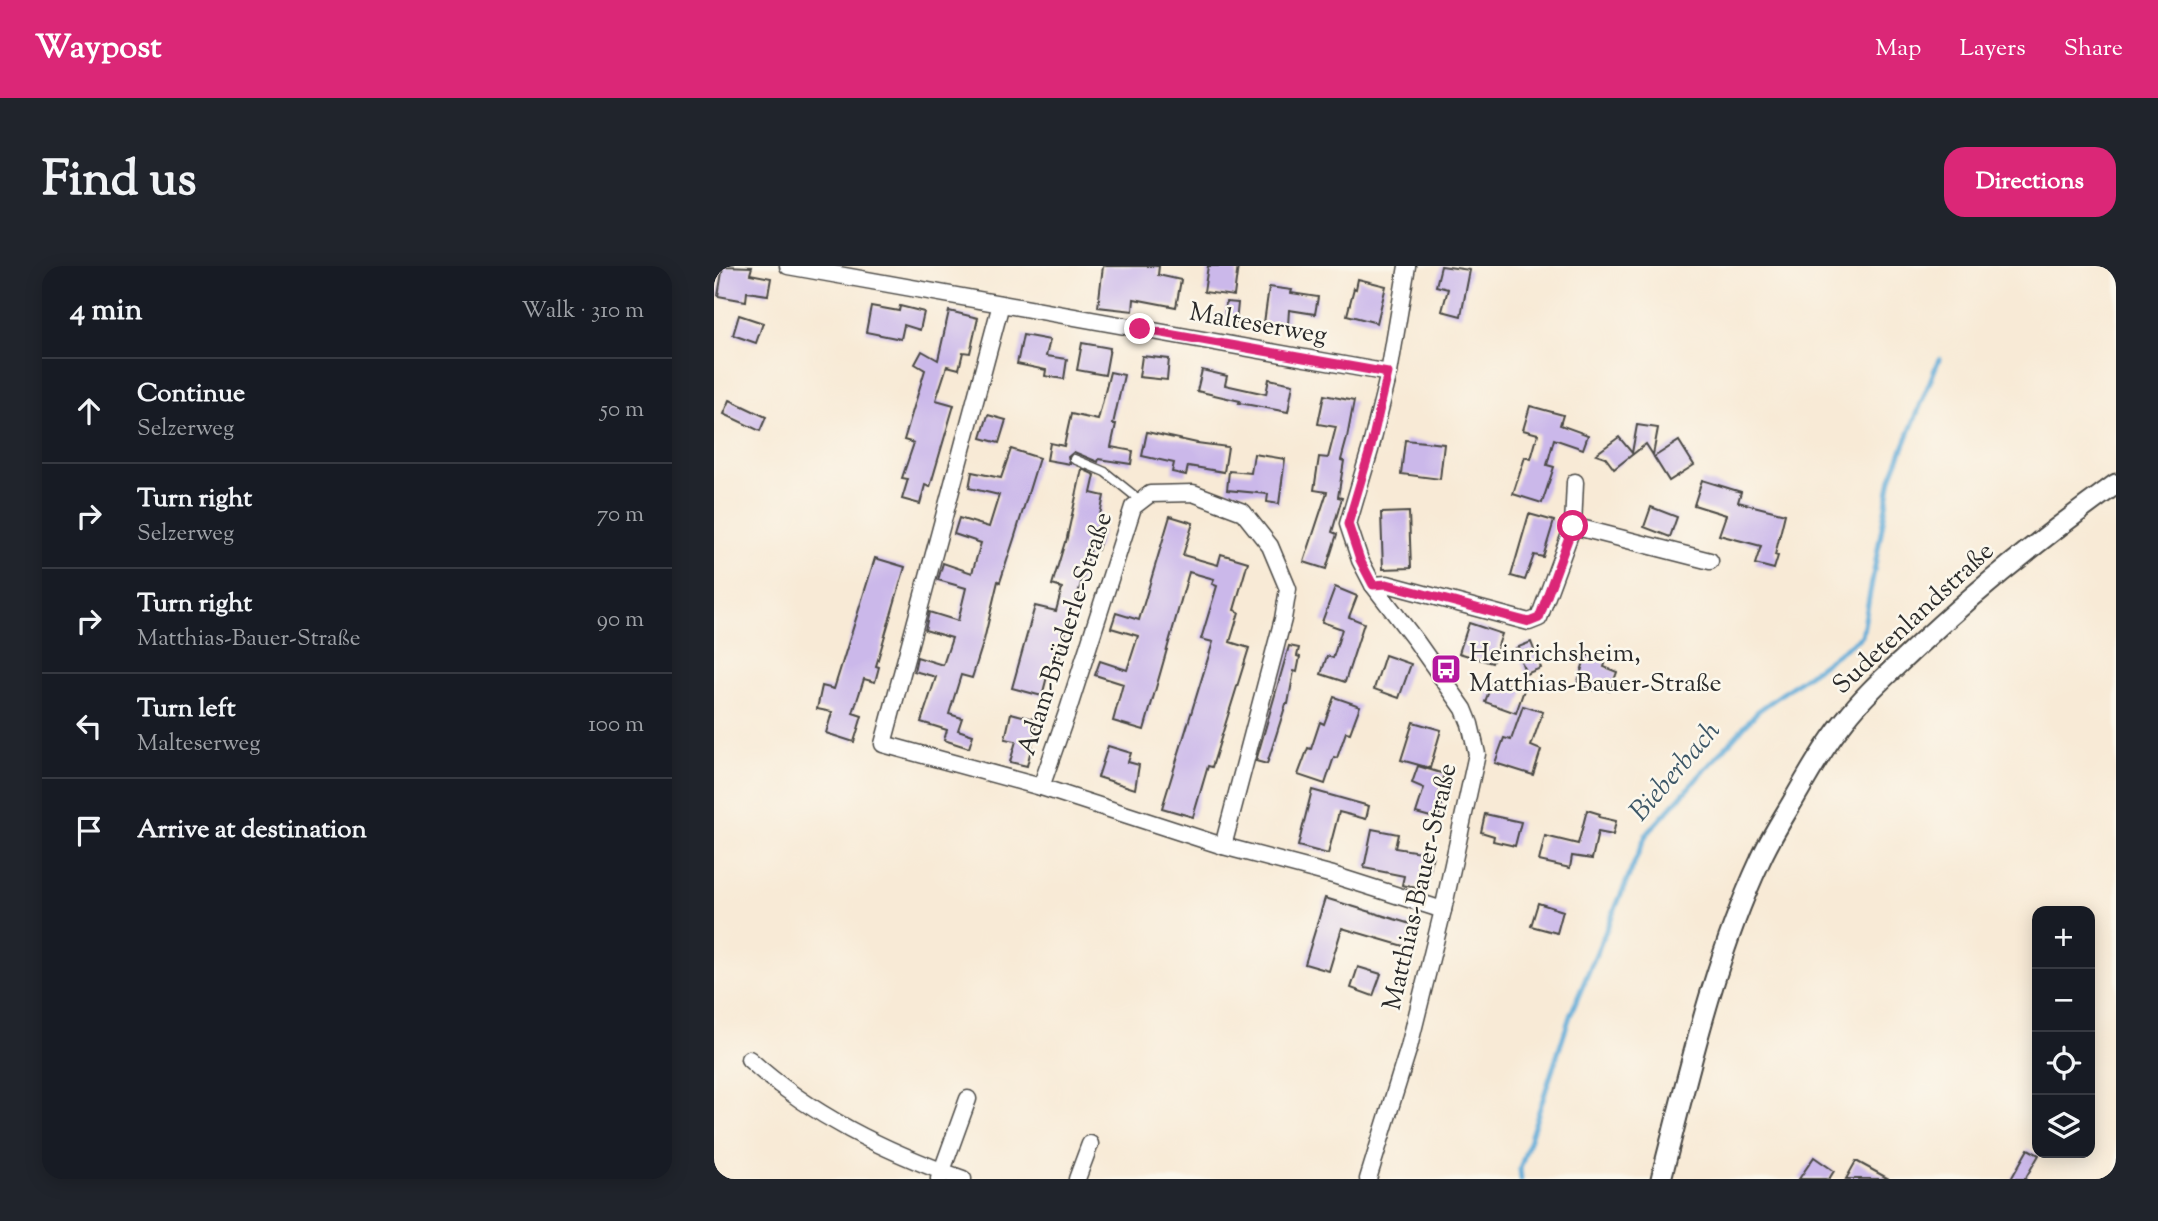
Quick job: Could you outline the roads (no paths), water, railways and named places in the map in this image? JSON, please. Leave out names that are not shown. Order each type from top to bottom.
[{"type":"street","name":"Malteserweg","points":[[788,266],[1388,373]]},
{"type":"street","name":"Matthias-Bauer-Straße","points":[[1368,1179],[1409,1047],[1443,910],[1477,754],[1464,709],[1422,648],[1373,585],[1360,560],[1348,524],[1370,450],[1388,373],[1407,266]]},
{"type":"street","name":"Adam-Brüderle-Straße","points":[[1001,304],[883,744],[1041,787],[1223,846],[1333,875],[1443,910]]},
{"type":"street","points":[[1373,585],[1387,584],[1529,622],[1539,618],[1573,526],[1575,482]]},
{"type":"street","name":"Sudetenlandstraße","points":[[1661,1179],[1715,976],[1736,917],[1760,858],[1808,775],[1844,721],[1924,639],[1982,587],[2116,484]]},
{"type":"street","name":"Adam-Brüderle-Straße","points":[[1041,787],[1133,507],[1150,494],[1193,493],[1242,512],[1270,546],[1289,589],[1223,846]]},
{"type":"street","points":[[1573,526],[1710,561]]},
{"type":"street","points":[[749,1059],[767,1076],[815,1111],[940,1175],[963,1179]]},
{"type":"street","points":[[940,1175],[968,1100]]},
{"type":"street","points":[[1077,1179],[1090,1144]]},
{"type":"lane","points":[[1074,459],[1105,472],[1141,501]]},
{"type":"waterway","name":"Bieberbach","points":[[1521,1179],[1520,1169],[1570,1016],[1646,835],[1758,711],[1862,636],[1891,478],[1939,359]]},
{"type":"place","name":"Heinrichsheim, Matthias-Bauer-Straße","points":[[1446,669]]}]
